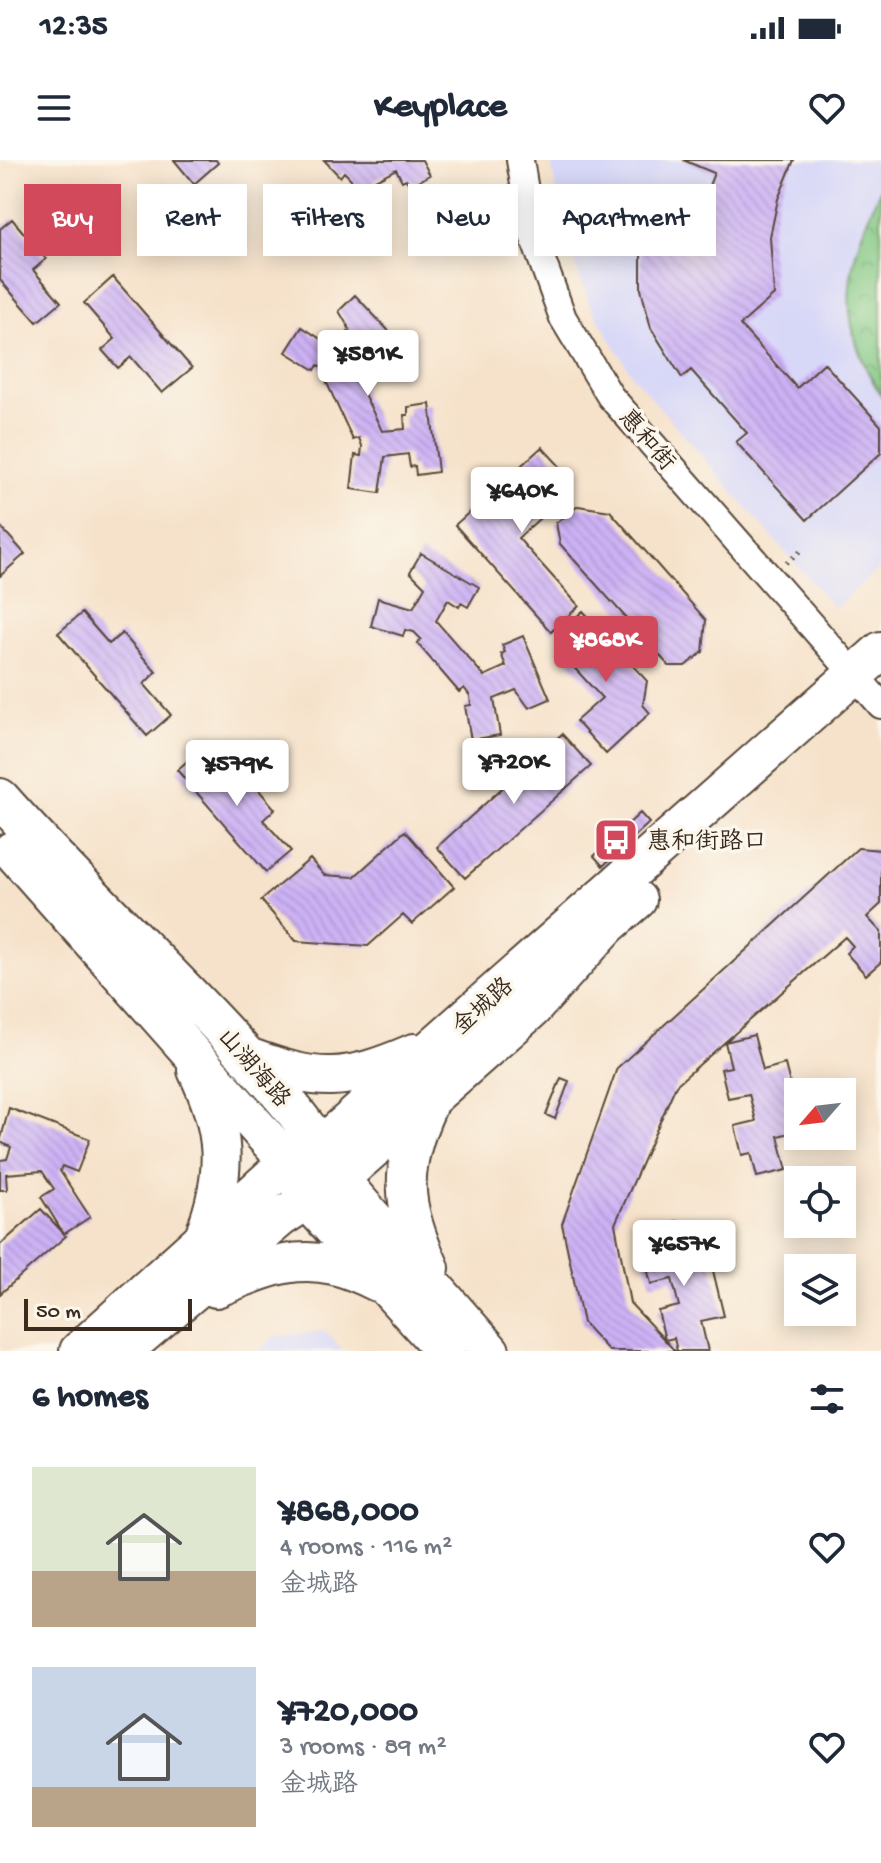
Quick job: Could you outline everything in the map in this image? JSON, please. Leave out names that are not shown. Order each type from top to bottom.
[{"type":"street","name":"惠和街","points":[[520,160],[532,233],[563,318],[610,396],[874,682]]},
{"type":"street","name":"金城路","points":[[79,1351],[288,1162],[322,1145],[441,1042],[874,682]]},
{"type":"street","name":"金城路","points":[[123,1351],[187,1300],[280,1218],[339,1179],[532,1009],[607,926],[874,682]]},
{"type":"street","name":"山湖海路","points":[[0,798],[63,869],[157,959],[248,1057],[322,1145],[339,1179],[490,1351]]},
{"type":"street","name":"山湖海路","points":[[0,837],[288,1162],[307,1200],[445,1351]]},
{"type":"street","points":[[248,1057],[291,1073],[323,1079],[374,1070],[441,1042]]},
{"type":"street","points":[[185,1046],[211,1099],[222,1154],[217,1201],[204,1235]]},
{"type":"street","points":[[432,1097],[411,1141],[404,1174],[410,1218],[441,1293]]},
{"type":"street","points":[[187,1300],[260,1269],[286,1261],[310,1259],[359,1273],[388,1288]]},
{"type":"shaded area","points":[[551,160],[881,160],[881,567],[834,608],[634,378],[590,305],[572,256],[716,256],[716,184],[555,184]]},
{"type":"shaded area","points":[[325,1331],[343,1351],[257,1351],[275,1336]]},
{"type":"green space","points":[[881,188],[881,395],[856,342],[850,317],[850,292],[859,243]]},
{"type":"building","points":[[174,160],[216,160],[218,163],[194,184]]},
{"type":"building","points":[[324,160],[422,160],[430,175],[414,184],[409,184],[406,179],[402,181],[396,169],[375,180],[376,184],[352,184],[344,172],[340,177]]},
{"type":"building","points":[[683,160],[794,160],[778,199],[770,237],[774,295],[740,325],[797,388],[824,363],[881,426],[881,453],[807,520],[736,442],[747,433],[691,370],[682,378],[651,328],[641,289],[641,256],[716,256],[716,184],[710,184],[714,173]]},
{"type":"building","points":[[12,219],[24,233],[24,256],[43,256],[46,259],[33,270],[61,302],[37,322],[0,280],[0,229]]},
{"type":"building","points":[[113,277],[192,368],[162,393],[131,357],[118,368],[102,350],[115,339],[84,303]]},
{"type":"building","points":[[355,295],[402,345],[386,361],[380,355],[377,358],[368,348],[350,365],[382,431],[405,429],[404,415],[408,415],[408,407],[430,404],[438,472],[416,475],[415,466],[410,467],[408,454],[385,457],[380,493],[351,489],[355,455],[361,456],[362,446],[359,438],[353,440],[326,381],[331,379],[327,370],[318,365],[315,370],[286,352],[302,327],[333,347],[350,330],[339,311]]},
{"type":"building","points":[[542,447],[568,475],[562,498],[518,538],[579,606],[551,632],[455,525]]},
{"type":"building","points":[[578,506],[610,511],[706,620],[703,652],[685,666],[669,666],[560,544],[556,523]]},
{"type":"building","points":[[0,526],[25,554],[0,576]]},
{"type":"building","points":[[421,553],[479,587],[468,607],[461,603],[459,607],[448,600],[436,621],[484,676],[506,666],[501,654],[505,652],[502,645],[523,636],[550,699],[529,708],[516,690],[494,699],[500,735],[471,740],[465,706],[471,705],[470,696],[464,688],[459,692],[417,643],[421,639],[414,632],[405,630],[403,636],[371,626],[378,598],[413,608],[425,587],[410,572]]},
{"type":"building","points":[[583,611],[647,681],[643,705],[650,713],[606,754],[576,721],[602,698],[569,662],[579,654],[559,633]]},
{"type":"building","points":[[82,613],[109,644],[122,633],[156,672],[144,684],[171,715],[147,736],[58,633]]},
{"type":"building","points":[[562,734],[591,766],[465,878],[437,847]]},
{"type":"building","points":[[201,749],[228,781],[241,769],[275,809],[263,820],[291,851],[266,872],[177,770]]},
{"type":"building","points":[[640,813],[649,823],[603,866],[594,856]]},
{"type":"building","points":[[405,831],[454,887],[412,924],[403,915],[368,946],[296,941],[261,900],[310,859],[324,875],[354,877]]},
{"type":"building","points":[[858,848],[881,850],[881,904],[867,917],[881,932],[881,962],[866,975],[846,953],[853,946],[845,937],[676,1085],[615,1224],[630,1303],[675,1351],[609,1351],[583,1323],[562,1224],[617,1068]]},
{"type":"building","points":[[754,1035],[763,1070],[785,1064],[788,1078],[784,1078],[784,1134],[778,1136],[786,1166],[784,1171],[757,1177],[751,1153],[742,1155],[735,1126],[756,1121],[749,1094],[728,1098],[721,1069],[731,1067],[725,1042]]},
{"type":"building","points":[[561,1078],[569,1081],[555,1119],[546,1115]]},
{"type":"building","points":[[9,1108],[90,1139],[77,1172],[62,1166],[60,1171],[90,1217],[64,1234],[41,1197],[54,1189],[42,1171],[6,1174],[7,1190],[0,1190],[0,1160],[7,1159],[11,1147],[0,1142]]},
{"type":"building","points":[[41,1209],[66,1236],[0,1294],[0,1245]]},
{"type":"building","points":[[677,1221],[686,1255],[708,1250],[724,1316],[701,1321],[708,1351],[677,1351],[674,1338],[665,1340],[658,1311],[679,1306],[672,1279],[651,1284],[644,1255],[654,1252],[648,1228]]},
{"type":"place","name":"惠和街路口","points":[[616,840]]}]
